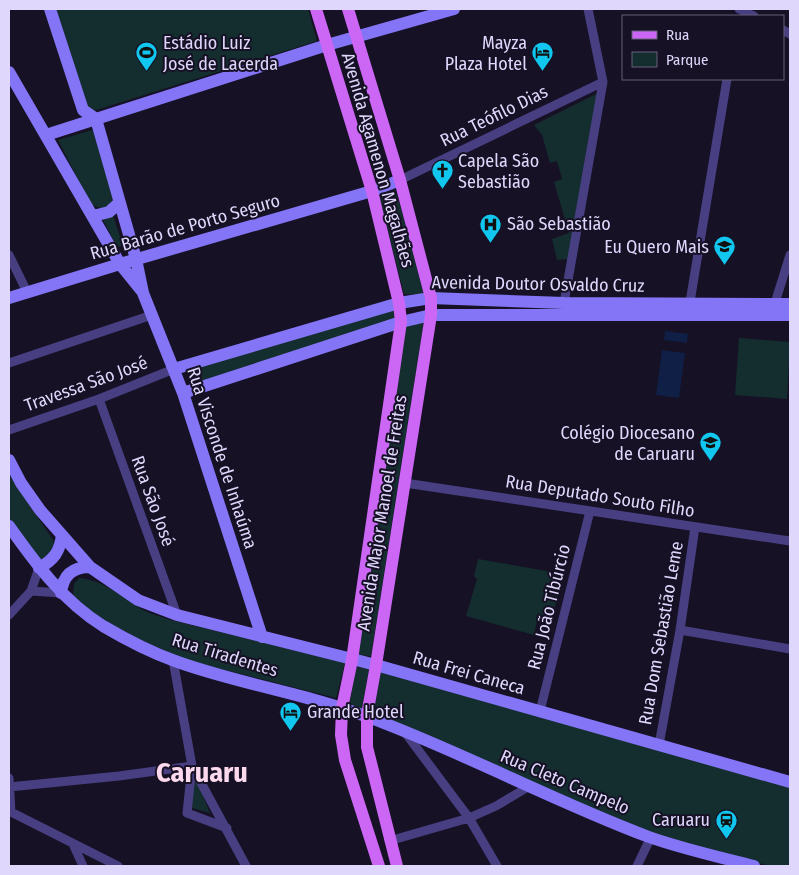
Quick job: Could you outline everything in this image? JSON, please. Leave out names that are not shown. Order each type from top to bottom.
[{"type":"main road","name":"Avenida Agamenon Magalhães","points":[[316,9],[372,191],[399,302],[401,322]]},
{"type":"main road","name":"Avenida Agamenon Magalhães","points":[[348,9],[400,180],[431,298],[431,315]]},
{"type":"main road","name":"Avenida Major Manoel de Freitas","points":[[397,866],[389,841],[367,747],[367,716],[431,315]]},
{"type":"main road","name":"Avenida Major Manoel de Freitas","points":[[378,866],[345,760],[340,735],[342,708],[352,660],[401,322]]},
{"type":"street","points":[[50,9],[83,110],[96,119]]},
{"type":"street","points":[[46,135],[327,45],[454,9]]},
{"type":"street","points":[[564,303],[603,82],[588,9]]},
{"type":"street","points":[[738,9],[752,15]]},
{"type":"street","name":"Rua Visconde de Inhaúma","points":[[9,72],[120,264],[143,293]]},
{"type":"street","points":[[690,302],[726,80]]},
{"type":"street","name":"Rua Teófilo Dias","points":[[400,180],[603,82]]},
{"type":"street","name":"Rua Visconde de Inhaúma","points":[[96,119],[136,260],[143,293],[183,393],[262,637]]},
{"type":"street","name":"Rua Barão de Porto Seguro","points":[[9,298],[372,191],[400,180]]},
{"type":"street","points":[[93,216],[109,212],[119,203]]},
{"type":"street","points":[[9,255],[27,292]]},
{"type":"street","points":[[775,304],[790,255]]},
{"type":"street","name":"Avenida Doutor Osvaldo Cruz","points":[[174,369],[399,302],[431,298],[564,303],[690,302],[790,304]]},
{"type":"street","points":[[9,363],[152,315]]},
{"type":"street","name":"Avenida Doutor Osvaldo Cruz","points":[[183,393],[401,322],[431,315],[790,315]]},
{"type":"street","name":"Travessa São José","points":[[9,430],[98,399],[174,369]]},
{"type":"street","name":"Rua São José","points":[[98,399],[177,615]]},
{"type":"street","name":"Rua Frei Caneca","points":[[9,460],[31,497],[90,567],[138,600],[177,615],[376,666],[790,782]]},
{"type":"street","name":"Rua Deputado Souto Filho","points":[[405,483],[790,541]]},
{"type":"street","name":"Rua João Tibúrcio","points":[[540,711],[590,511]]},
{"type":"street","name":"Rua Tiradentes","points":[[9,526],[39,568],[61,593],[103,626],[173,660],[218,675],[308,697],[367,716]]},
{"type":"street","name":"Rua Dom Sebastião Leme","points":[[659,745],[680,630],[695,527]]},
{"type":"street","points":[[9,615],[31,591],[39,568],[49,563],[56,555],[61,545],[62,534]]},
{"type":"street","points":[[31,591],[61,593],[62,584],[66,576],[73,570],[81,567],[90,567]]},
{"type":"street","points":[[680,630],[790,649]]},
{"type":"street","points":[[173,660],[192,766],[187,813],[227,828]]},
{"type":"street","name":"Rua Cleto Campelo","points":[[367,716],[528,787],[651,837],[754,866]]},
{"type":"street","points":[[404,731],[469,818],[497,866]]},
{"type":"street","points":[[118,866],[10,811],[9,784],[111,777],[192,766]]},
{"type":"street","points":[[192,766],[246,866]]},
{"type":"street","points":[[389,841],[469,818],[496,806],[528,787]]},
{"type":"street","points":[[637,866],[651,837]]},
{"type":"street","points":[[73,844],[83,866]]},
{"type":"green space","name":"Estádio Luiz José de Lacerda","points":[[54,9],[308,9],[317,41],[90,112]]},
{"type":"green space","points":[[598,93],[568,259],[557,260],[552,239],[569,233],[554,182],[562,179],[557,161],[550,163],[542,135],[534,125]]},
{"type":"green space","points":[[96,129],[115,200],[104,209],[91,205],[58,140]]},
{"type":"green space","points":[[396,190],[424,295],[404,294],[379,194]]},
{"type":"green space","points":[[113,215],[123,246],[117,247],[102,218]]},
{"type":"green space","points":[[397,306],[397,320],[194,385],[189,370]]},
{"type":"green space","points":[[424,320],[371,656],[357,655],[406,325]]},
{"type":"green space","points":[[739,338],[790,342],[787,399],[735,395]]},
{"type":"green space","points":[[9,475],[53,540],[55,549],[44,561],[23,540],[11,520],[8,505]]},
{"type":"green space","points":[[478,559],[564,574],[550,624],[537,621],[534,635],[466,616],[477,579],[474,576]]},
{"type":"green space","points":[[79,578],[106,586],[145,611],[155,615],[345,663],[336,698],[189,661],[117,630],[83,607],[73,595],[74,584]]},
{"type":"green space","points":[[356,667],[369,669],[362,709],[349,707]]},
{"type":"green space","points":[[377,667],[790,783],[790,866],[771,866],[668,841],[371,716]]},
{"type":"green space","points":[[194,774],[210,813],[192,808]]},
{"type":"water","points":[[665,331],[688,334],[687,343],[664,340]]},
{"type":"water","points":[[662,350],[685,353],[679,398],[656,395]]},
{"type":"place","name":"Estádio Luiz José de Lacerda","points":[[147,72]]},
{"type":"place","name":"Mayza Plaza Hotel","points":[[543,72]]},
{"type":"place","name":"Capela São Sebastião","points":[[442,190]]},
{"type":"place","name":"São Sebastião","points":[[491,243]]},
{"type":"place","name":"Eu Quero Mais","points":[[725,266]]},
{"type":"place","name":"Colégio Diocesano de Caruaru","points":[[711,462]]},
{"type":"place","name":"Grande Hotel","points":[[291,731]]},
{"type":"place","name":"Caruaru","points":[[726,839]]},
{"type":"district","name":"Caruaru","points":[[202,772]]}]
